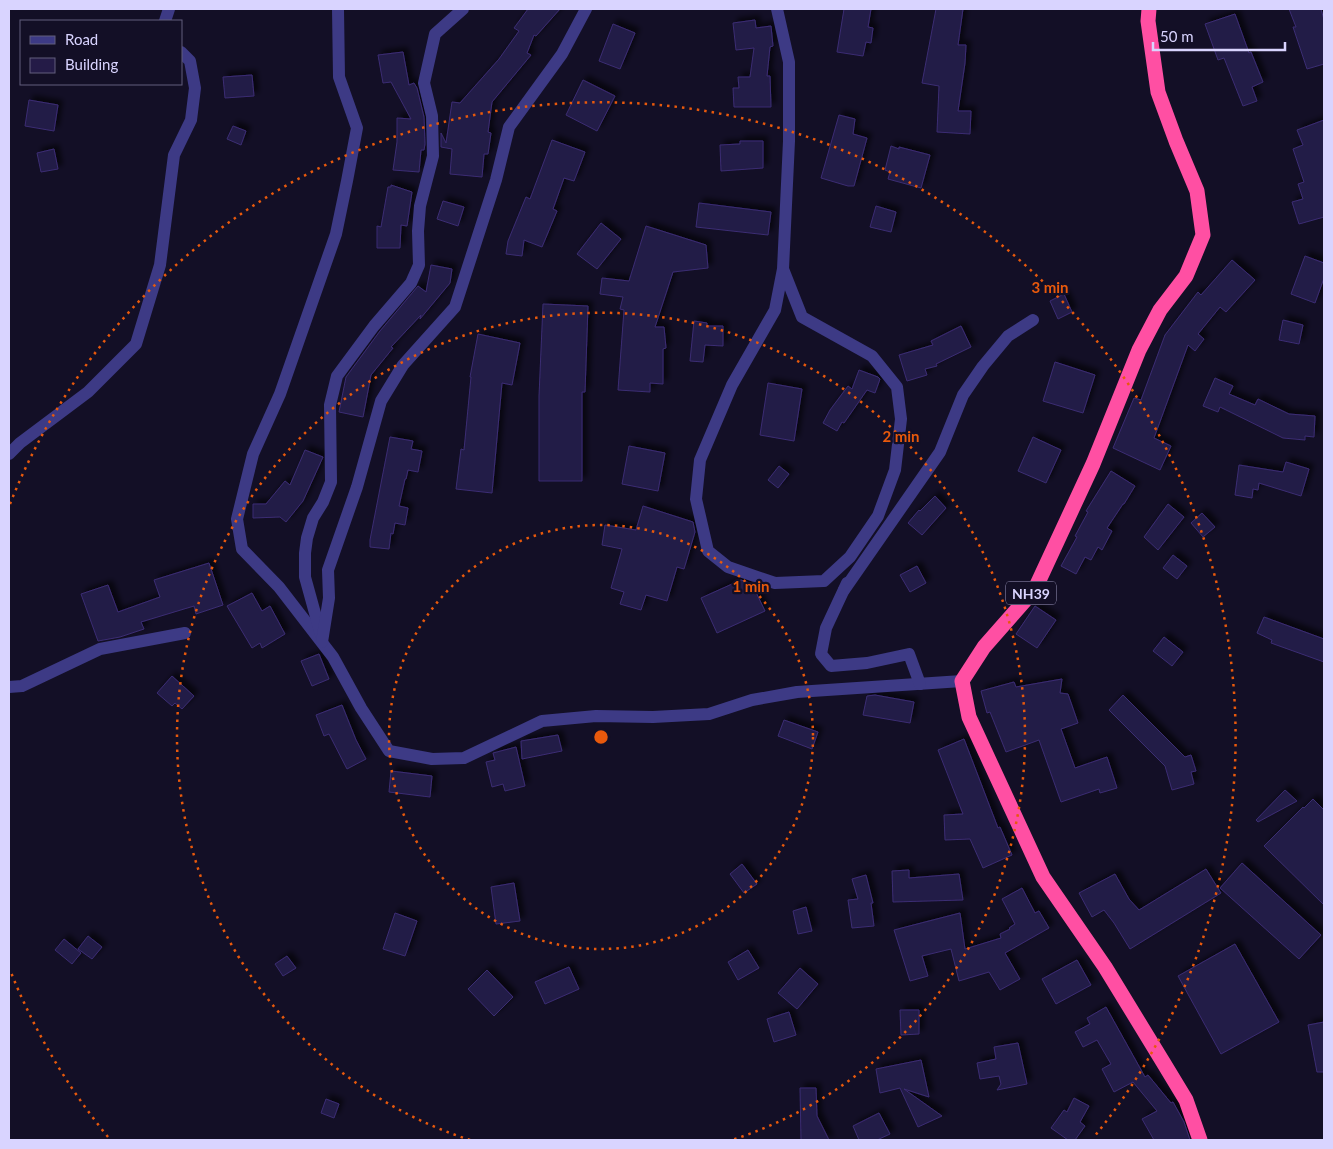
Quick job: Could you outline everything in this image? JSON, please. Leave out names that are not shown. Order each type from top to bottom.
[{"type":"highway","name":"NH39","points":[[962,681],[984,648],[1035,589],[1093,464],[1139,350],[1160,310],[1186,276],[1203,235],[1197,191],[1158,92],[1148,22],[1149,9]]},
{"type":"highway","points":[[962,681],[969,717],[1043,877],[1105,967],[1186,1100],[1200,1140]]},
{"type":"street","points":[[338,9],[339,77],[356,128],[347,181],[336,234],[280,394],[253,454],[236,519],[242,549],[279,587],[334,657],[361,708],[389,752],[432,759],[464,758],[542,722],[596,716],[653,717],[709,714],[752,700],[797,692],[962,681]]},
{"type":"street","points":[[322,642],[304,576],[307,538],[313,518],[323,502],[331,482],[330,405],[337,376],[374,326],[411,283],[419,265],[418,231],[420,206],[433,156],[432,116],[424,83],[434,34],[463,9]]},
{"type":"street","points":[[322,642],[329,598],[328,570],[357,487],[381,401],[403,365],[455,306],[496,180],[509,127],[562,54],[586,9]]},
{"type":"street","points":[[777,9],[789,62],[789,141],[784,269],[775,310],[732,385],[700,460],[696,500],[708,551],[728,567],[775,583],[824,581],[850,557],[878,516]]},
{"type":"street","points":[[9,454],[20,443],[88,392],[136,344],[160,265],[174,155],[191,120],[195,88],[190,61],[182,53]]},
{"type":"street","points":[[784,269],[802,317],[872,356],[897,387],[901,419],[895,470],[878,516],[826,628],[821,654],[832,666],[867,663],[909,654],[920,684]]},
{"type":"street","points":[[844,590],[940,452],[964,395],[983,366],[1008,336],[1033,320]]},
{"type":"street","points":[[9,687],[22,686],[100,649],[185,633]]},
{"type":"building","points":[[528,9],[560,9],[536,36],[534,35],[527,53],[531,55],[492,102],[488,132],[491,133],[488,154],[484,154],[482,177],[450,174],[452,149],[441,147],[441,133],[446,143],[452,102],[460,103],[499,59],[519,31],[514,28]]},
{"type":"building","points":[[844,9],[871,9],[868,27],[873,28],[871,43],[866,42],[863,56],[837,52]]},
{"type":"building","points":[[936,9],[963,9],[958,45],[966,45],[958,111],[971,111],[970,134],[937,132],[939,86],[922,83]]},
{"type":"building","points":[[1289,9],[1321,9],[1324,20],[1324,64],[1307,69],[1293,27],[1296,27]]},
{"type":"building","points":[[1235,14],[1249,53],[1251,52],[1263,82],[1252,87],[1257,101],[1243,106],[1224,58],[1218,60],[1205,24]]},
{"type":"building","points":[[755,20],[756,28],[771,26],[773,46],[770,47],[767,76],[770,76],[771,107],[734,107],[733,88],[739,88],[738,77],[750,77],[754,48],[736,50],[733,23]]},
{"type":"building","points":[[613,24],[635,33],[620,69],[599,61]]},
{"type":"building","points":[[403,52],[409,85],[414,83],[417,88],[424,117],[425,144],[424,150],[421,150],[419,172],[393,170],[397,142],[397,118],[411,119],[391,82],[383,83],[378,55]]},
{"type":"building","points":[[252,75],[254,96],[225,98],[223,77]]},
{"type":"building","points":[[583,80],[615,96],[597,131],[566,115]]},
{"type":"building","points":[[29,100],[58,105],[54,131],[25,126]]},
{"type":"building","points":[[839,115],[855,119],[853,134],[867,138],[854,186],[821,178]]},
{"type":"building","points":[[1324,120],[1324,217],[1299,224],[1292,202],[1303,199],[1298,184],[1304,182],[1293,149],[1303,145],[1297,130]]},
{"type":"building","points":[[233,126],[246,131],[241,145],[227,139]]},
{"type":"building","points":[[552,140],[585,152],[574,181],[564,178],[553,209],[557,211],[542,247],[524,240],[522,256],[506,254],[508,241],[526,197],[530,199]]},
{"type":"building","points":[[740,141],[763,141],[763,168],[721,171],[720,145],[740,144]]},
{"type":"building","points":[[891,146],[930,155],[921,188],[888,179],[890,172],[885,170]]},
{"type":"building","points":[[54,149],[58,169],[41,172],[37,153]]},
{"type":"building","points":[[391,185],[412,192],[407,226],[401,225],[400,248],[377,248],[377,226],[381,227],[388,187],[391,187]]},
{"type":"building","points":[[443,201],[464,207],[458,226],[437,219]]},
{"type":"building","points":[[699,203],[771,212],[768,235],[696,227]]},
{"type":"building","points":[[876,206],[896,212],[891,232],[870,227]]},
{"type":"building","points":[[601,223],[621,239],[597,269],[577,254]]},
{"type":"building","points":[[646,226],[706,245],[708,268],[673,272],[655,327],[664,327],[666,348],[663,349],[663,384],[650,383],[650,392],[618,390],[624,310],[620,309],[623,297],[600,294],[602,278],[629,281]]},
{"type":"building","points":[[1305,256],[1324,263],[1324,278],[1315,303],[1291,294]]},
{"type":"building","points":[[1232,260],[1255,280],[1226,312],[1220,307],[1198,334],[1204,339],[1195,351],[1188,345],[1154,438],[1171,446],[1160,470],[1113,448],[1134,398],[1141,400],[1165,335],[1198,292],[1201,295]]},
{"type":"building","points":[[431,265],[452,269],[450,283],[420,319],[421,315],[391,347],[393,348],[371,375],[363,417],[339,412],[346,377],[380,331],[418,286],[426,292]]},
{"type":"building","points":[[1064,294],[1072,312],[1058,319],[1050,301]]},
{"type":"building","points":[[543,304],[588,306],[585,392],[582,392],[582,481],[539,481],[539,396]]},
{"type":"building","points":[[1283,320],[1303,325],[1299,344],[1279,340]]},
{"type":"building","points":[[694,321],[707,323],[707,326],[723,326],[723,346],[705,345],[703,362],[690,361]]},
{"type":"building","points":[[961,326],[971,347],[936,364],[937,366],[925,369],[927,375],[907,381],[899,355],[933,345],[931,341]]},
{"type":"building","points":[[478,334],[520,343],[512,385],[502,383],[492,493],[456,489],[461,449],[464,450],[470,377]]},
{"type":"building","points":[[1055,362],[1095,375],[1083,413],[1043,401]]},
{"type":"building","points":[[859,370],[880,379],[875,393],[867,390],[837,431],[823,423],[848,386],[852,389]]},
{"type":"building","points":[[1215,378],[1233,386],[1229,394],[1255,405],[1258,399],[1289,414],[1315,416],[1314,437],[1305,436],[1305,440],[1283,438],[1220,407],[1218,412],[1203,406]]},
{"type":"building","points":[[768,383],[802,389],[794,441],[760,435]]},
{"type":"building","points":[[390,437],[413,441],[411,449],[422,451],[418,472],[408,470],[405,479],[399,506],[408,508],[405,525],[395,523],[393,534],[391,533],[389,549],[370,547],[370,540]]},
{"type":"building","points":[[1033,437],[1061,450],[1046,483],[1018,471]]},
{"type":"building","points":[[629,446],[665,453],[658,491],[622,484]]},
{"type":"building","points":[[305,450],[323,457],[303,501],[286,522],[280,517],[253,518],[253,504],[266,504],[285,481],[290,485]]},
{"type":"building","points":[[1286,462],[1309,469],[1301,496],[1259,483],[1258,490],[1253,489],[1252,498],[1235,495],[1239,465],[1283,472]]},
{"type":"building","points":[[779,466],[789,474],[778,488],[768,480]]},
{"type":"building","points":[[1111,471],[1135,486],[1107,528],[1112,531],[1102,550],[1098,547],[1091,560],[1085,557],[1076,574],[1061,566],[1077,537],[1075,536],[1088,512],[1086,511]]},
{"type":"building","points":[[935,496],[946,508],[922,535],[908,523]]},
{"type":"building","points":[[1168,504],[1184,517],[1158,550],[1144,537]]},
{"type":"building","points":[[643,506],[693,522],[695,532],[684,569],[677,567],[667,601],[646,595],[641,610],[620,604],[624,592],[611,588],[622,549],[602,545],[605,525],[636,530]]},
{"type":"building","points":[[1202,513],[1215,527],[1203,537],[1191,523]]},
{"type":"building","points":[[1173,555],[1187,566],[1177,579],[1163,568]]},
{"type":"building","points":[[209,563],[223,605],[196,614],[194,606],[141,622],[144,629],[120,637],[98,641],[81,594],[108,585],[118,612],[160,597],[154,580]]},
{"type":"building","points":[[917,566],[926,583],[910,592],[900,575]]},
{"type":"building","points":[[741,580],[752,584],[765,611],[717,633],[701,598]]},
{"type":"building","points":[[252,593],[262,611],[270,606],[285,634],[262,648],[260,643],[252,648],[227,606]]},
{"type":"building","points":[[1035,606],[1056,620],[1037,648],[1016,634]]},
{"type":"building","points":[[1264,617],[1324,639],[1324,662],[1271,643],[1272,640],[1257,633]]},
{"type":"building","points":[[1164,637],[1183,652],[1172,666],[1153,651]]},
{"type":"building","points":[[319,654],[329,679],[312,686],[301,661]]},
{"type":"building","points":[[172,676],[194,696],[182,709],[175,703],[172,706],[157,693]]},
{"type":"building","points":[[1062,679],[1060,693],[1068,694],[1078,723],[1061,729],[1075,768],[1107,757],[1117,788],[1100,793],[1099,789],[1061,802],[1039,740],[1006,752],[990,712],[987,713],[981,691],[1014,682],[1016,687]]},
{"type":"building","points":[[875,695],[914,702],[910,723],[863,715],[867,696]]},
{"type":"building","points":[[1123,695],[1185,757],[1191,755],[1196,771],[1191,772],[1194,784],[1172,790],[1165,766],[1109,710]]},
{"type":"building","points":[[342,705],[366,759],[347,769],[329,734],[324,736],[316,715]]},
{"type":"building","points":[[784,720],[818,732],[812,749],[778,736]]},
{"type":"building","points":[[558,735],[562,751],[522,759],[521,741]]},
{"type":"building","points":[[964,739],[998,828],[1000,827],[1012,855],[983,868],[970,839],[945,840],[944,815],[963,814],[938,750]]},
{"type":"building","points":[[516,747],[525,786],[505,791],[503,784],[492,787],[486,762],[495,760],[493,753]]},
{"type":"building","points":[[391,771],[432,776],[430,797],[389,792]]},
{"type":"building","points":[[1285,790],[1297,801],[1258,822],[1256,820]]},
{"type":"building","points":[[1313,799],[1324,810],[1324,905],[1264,846]]},
{"type":"building","points":[[1242,863],[1321,935],[1299,959],[1220,888]]},
{"type":"building","points":[[742,864],[757,884],[744,893],[730,874]]},
{"type":"building","points":[[1206,869],[1221,893],[1130,949],[1104,910],[1092,917],[1079,893],[1115,874],[1129,899],[1139,910]]},
{"type":"building","points":[[909,870],[909,878],[959,874],[963,900],[893,902],[892,871]]},
{"type":"building","points":[[866,875],[873,903],[871,903],[874,926],[852,928],[848,900],[858,899],[852,879]]},
{"type":"building","points":[[514,883],[520,921],[496,924],[491,887]]},
{"type":"building","points":[[1022,888],[1035,913],[1039,911],[1049,928],[1005,953],[1020,979],[1000,990],[989,972],[959,981],[951,949],[922,956],[928,976],[910,981],[894,930],[960,913],[965,949],[1001,938],[1000,934],[1015,924],[1002,899]]},
{"type":"building","points":[[806,907],[812,931],[798,934],[793,911]]},
{"type":"building","points":[[395,913],[417,921],[405,956],[383,949]]},
{"type":"building","points":[[88,936],[102,947],[92,959],[78,949]]},
{"type":"building","points":[[64,939],[81,953],[72,964],[55,950]]},
{"type":"building","points":[[1235,944],[1279,1022],[1221,1054],[1178,976]]},
{"type":"building","points":[[748,950],[759,968],[738,980],[728,962]]},
{"type":"building","points":[[287,956],[296,968],[283,976],[275,964]]},
{"type":"building","points":[[1077,960],[1091,985],[1056,1004],[1042,979]]},
{"type":"building","points":[[569,967],[579,989],[545,1004],[535,982]]},
{"type":"building","points":[[800,968],[818,984],[797,1009],[778,993]]},
{"type":"building","points":[[487,970],[513,997],[494,1016],[468,989]]},
{"type":"building","points":[[1106,1007],[1145,1077],[1148,1075],[1171,1103],[1173,1102],[1184,1122],[1190,1140],[1154,1140],[1142,1119],[1157,1111],[1133,1082],[1114,1092],[1102,1069],[1111,1064],[1097,1040],[1083,1047],[1075,1032],[1090,1024],[1087,1018]]},
{"type":"building","points":[[900,1010],[919,1010],[919,1034],[901,1035]]},
{"type":"building","points":[[789,1012],[796,1035],[774,1042],[767,1019]]},
{"type":"building","points":[[1324,1022],[1324,1072],[1317,1072],[1308,1025]]},
{"type":"building","points":[[1018,1043],[1027,1084],[997,1090],[1001,1084],[999,1076],[980,1079],[977,1063],[996,1059],[994,1047]]},
{"type":"building","points":[[921,1060],[929,1097],[904,1089],[942,1116],[918,1127],[900,1088],[880,1093],[876,1069]]},
{"type":"building","points":[[800,1088],[816,1088],[817,1116],[829,1140],[801,1140]]},
{"type":"building","points":[[1074,1098],[1089,1106],[1080,1122],[1085,1126],[1075,1140],[1068,1140],[1051,1128],[1064,1110],[1067,1112]]},
{"type":"building","points":[[326,1099],[339,1104],[334,1118],[321,1113]]},
{"type":"building","points":[[879,1113],[890,1134],[877,1140],[859,1140],[853,1126]]}]
